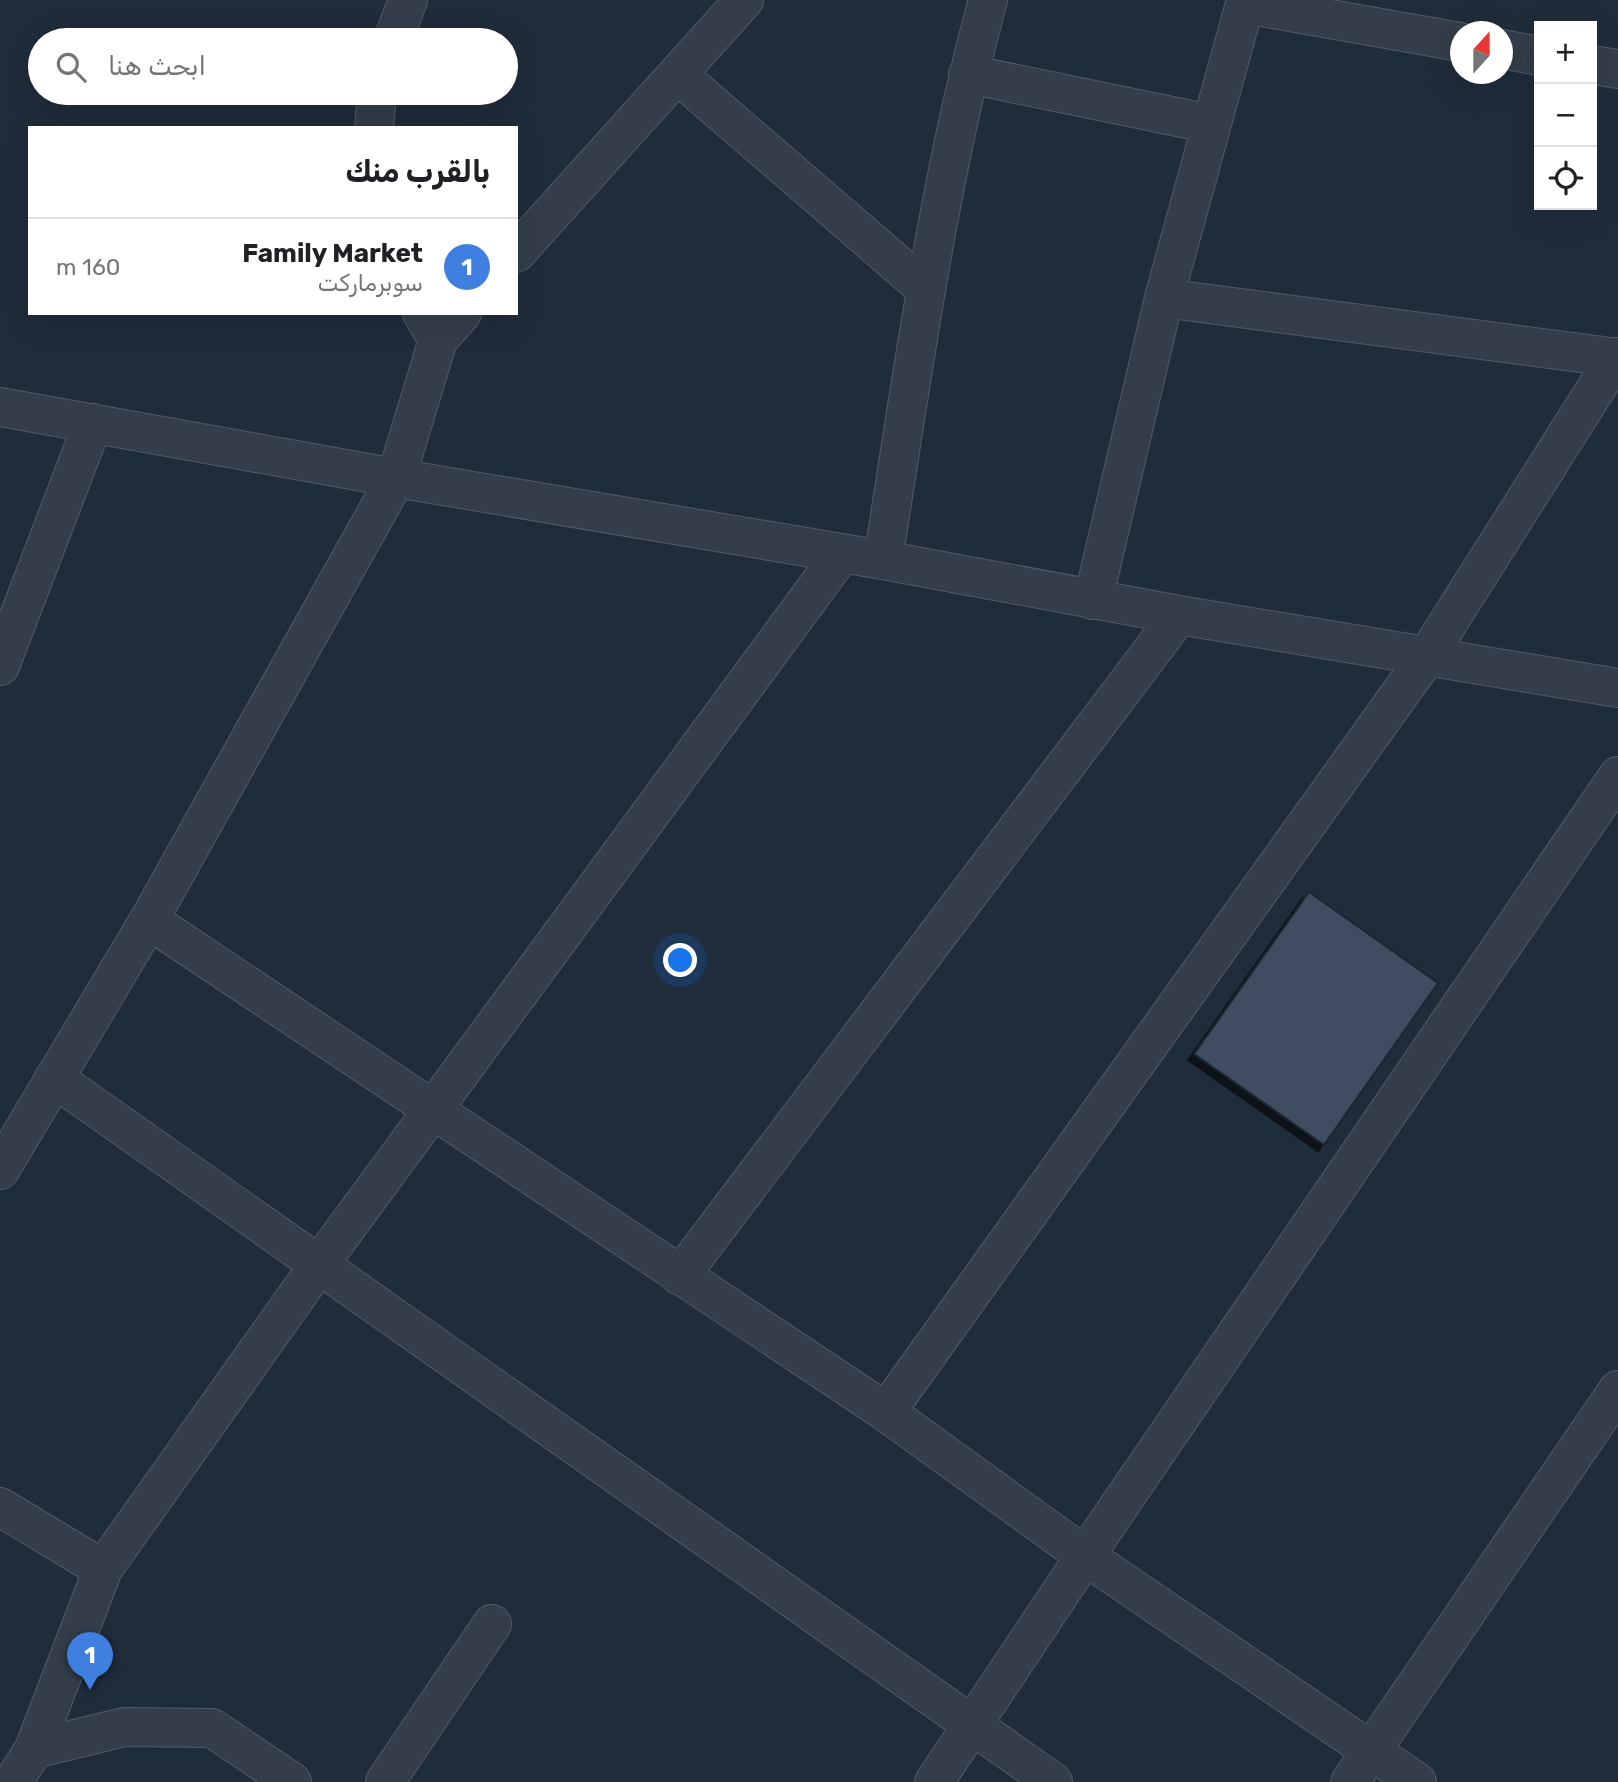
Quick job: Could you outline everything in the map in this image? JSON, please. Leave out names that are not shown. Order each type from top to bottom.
[{"type":"street","points":[[398,28],[408,0]]},
{"type":"street","points":[[518,251],[744,0]]},
{"type":"street","points":[[883,560],[926,289],[968,74],[988,0]]},
{"type":"street","points":[[1093,600],[1164,298],[1246,2],[1450,40]]},
{"type":"street","points":[[1513,51],[1534,55]]},
{"type":"street","points":[[1597,66],[1618,69]]},
{"type":"street","points":[[677,74],[926,289]]},
{"type":"street","points":[[968,74],[1211,124]]},
{"type":"street","points":[[374,126],[376,105]]},
{"type":"street","points":[[886,1412],[1427,656],[1617,357],[1164,298]]},
{"type":"street","points":[[0,1170],[149,920],[396,478],[440,322]]},
{"type":"street","points":[[0,407],[396,478],[883,560],[1179,615],[1618,688]]},
{"type":"street","points":[[0,666],[93,424]]},
{"type":"street","points":[[13,1782],[34,1749],[103,1569],[318,1266],[842,553]]},
{"type":"street","points":[[680,1276],[1179,615]]},
{"type":"street","points":[[934,1782],[1085,1556],[1618,776]]},
{"type":"street","points":[[149,920],[886,1412],[1085,1556],[1417,1782]]},
{"type":"street","points":[[54,1078],[1052,1782]]},
{"type":"street","points":[[1350,1782],[1618,1390]]},
{"type":"street","points":[[0,1507],[103,1569]]},
{"type":"street","points":[[385,1782],[492,1624]]},
{"type":"street","points":[[34,1749],[124,1727],[212,1728],[292,1782]]},
{"type":"building","points":[[1309,892],[1438,983],[1324,1145],[1194,1054]]},
{"type":"place","name":"Family Market","points":[[90,1690]]}]
